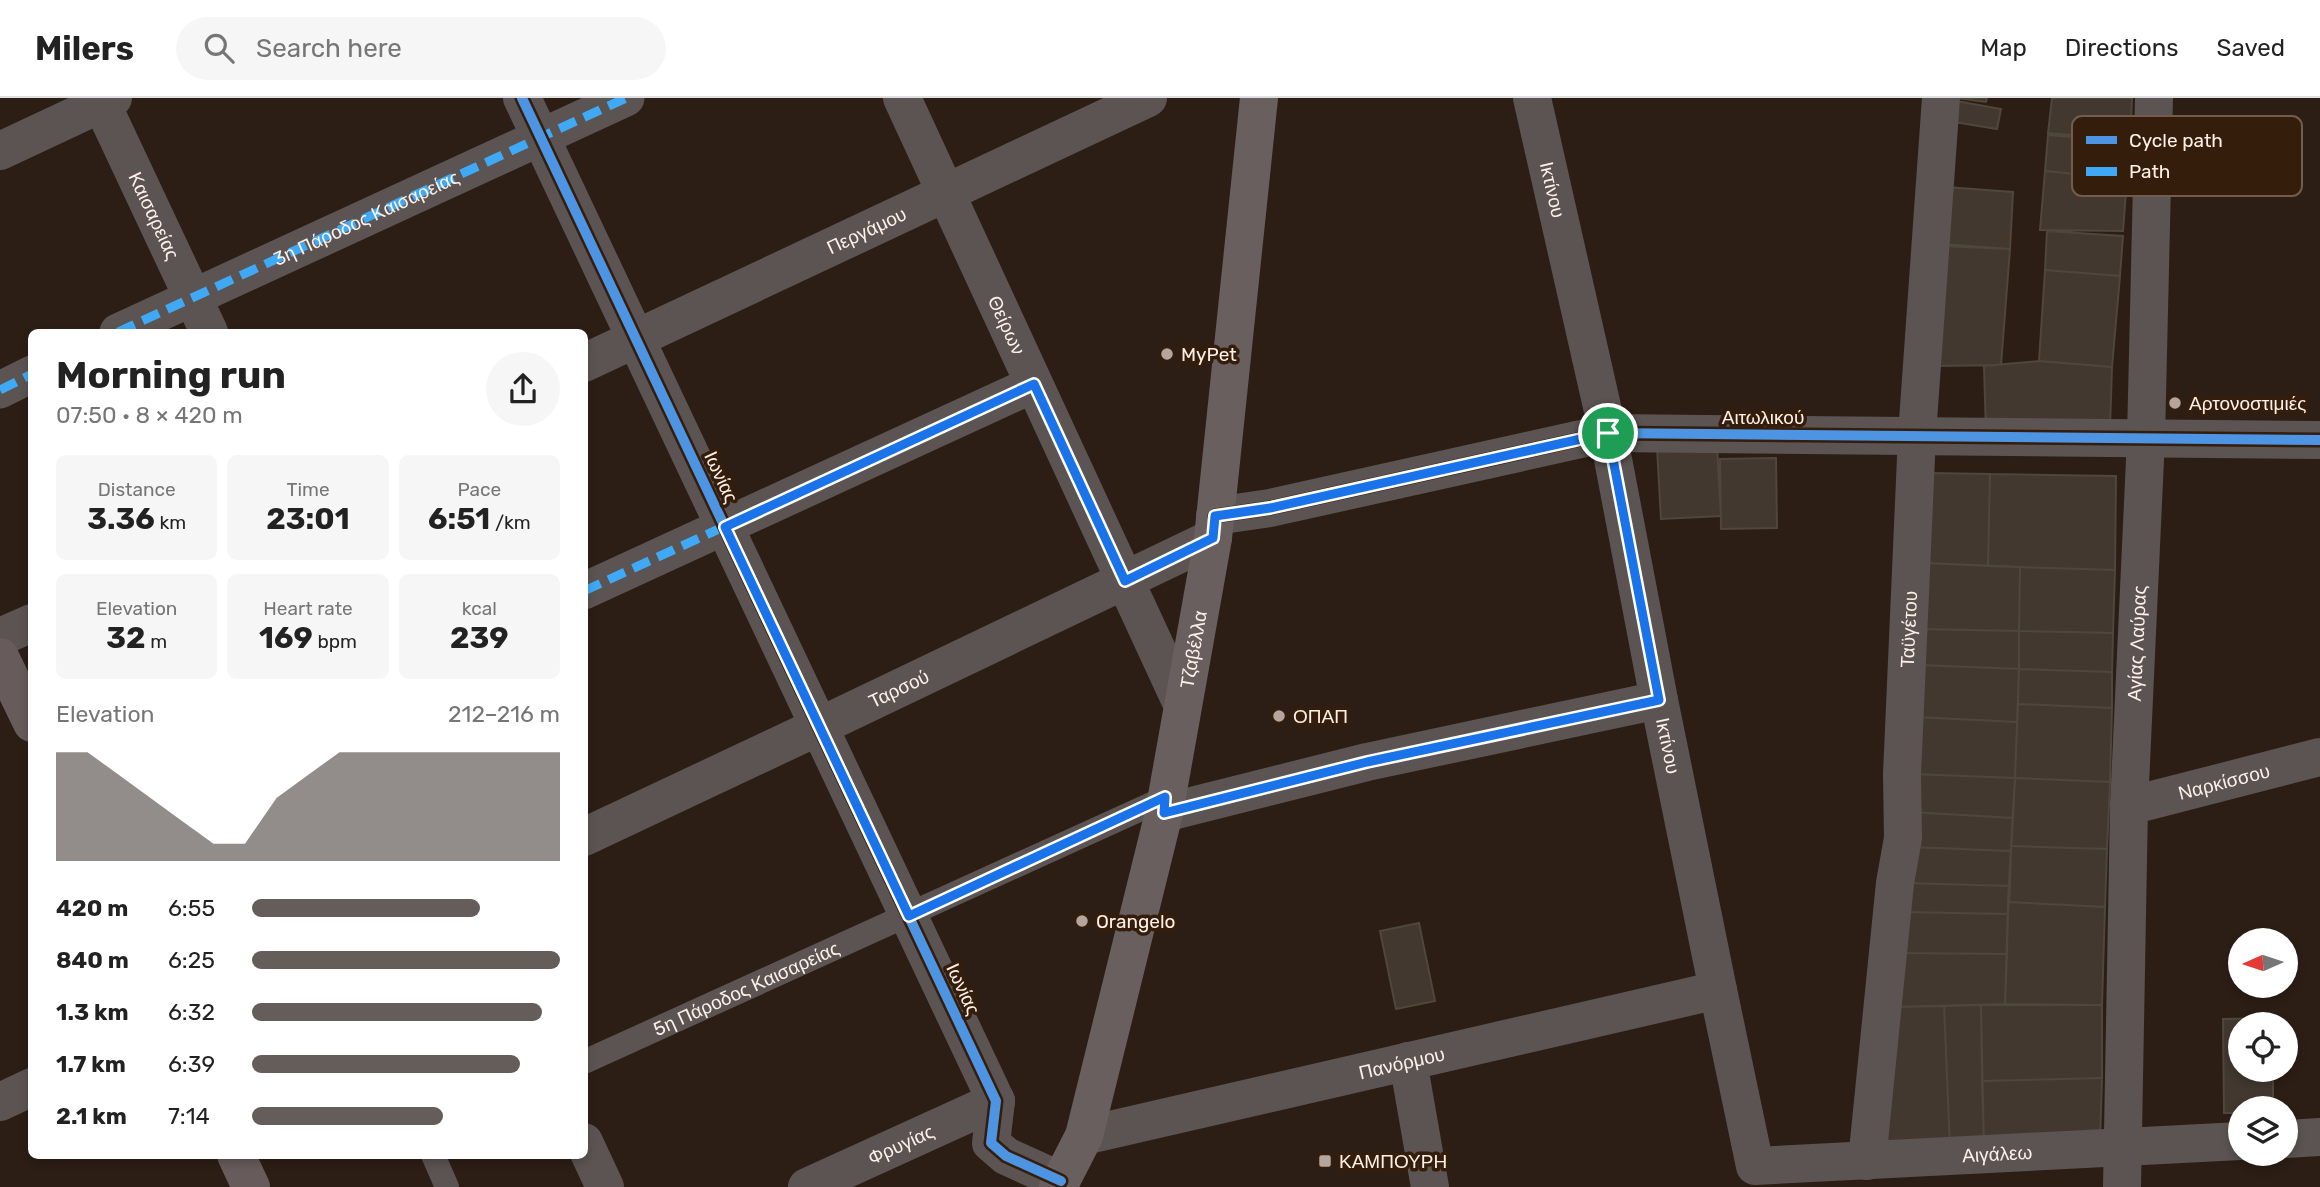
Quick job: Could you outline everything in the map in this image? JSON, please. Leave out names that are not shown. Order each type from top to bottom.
[{"type":"main road","name":"Τζαβέλλα","points":[[1060,1184],[1084,1136],[1164,805],[1214,527],[1259,98]]},
{"type":"main road","points":[[0,657],[28,715]]},
{"type":"main road","points":[[238,1159],[251,1187]]},
{"type":"street","name":"Ιωνίας","points":[[522,98],[996,1101]]},
{"type":"street","name":"3η Πάροδος Καισαρείας","points":[[124,329],[626,98]]},
{"type":"street","name":"Θείρων","points":[[902,98],[1182,704]]},
{"type":"street","name":"Περγάμου","points":[[588,361],[1148,98]]},
{"type":"street","name":"Ικτίνου","points":[[1532,98],[1608,433],[1659,700],[1757,1176]]},
{"type":"street","name":"Ταϋγέτου","points":[[1867,1161],[1895,883],[1903,838],[1902,774],[1917,435],[1941,98]]},
{"type":"street","name":"Αγίας Λαύρας","points":[[2154,98],[2154,116]]},
{"type":"street","points":[[0,151],[104,100]]},
{"type":"street","name":"Καισαρείας","points":[[104,100],[208,329]]},
{"type":"street","name":"Αγίας Λαύρας","points":[[2122,1187],[2129,806],[2146,438],[2152,196]]},
{"type":"street","points":[[0,390],[28,376]]},
{"type":"street","points":[[588,589],[1034,384]]},
{"type":"street","name":"Αιτωλικού","points":[[1214,527],[1270,508],[1608,433],[2320,440]]},
{"type":"street","name":"Ταρσού","points":[[588,834],[1125,581],[1214,527]]},
{"type":"street","points":[[0,637],[28,624]]},
{"type":"street","points":[[1164,805],[1659,700]]},
{"type":"street","name":"Ναρκίσσου","points":[[2129,806],[2320,757]]},
{"type":"street","name":"Πανόρμου","points":[[1084,1136],[1718,990]]},
{"type":"street","points":[[1408,1061],[1430,1187]]},
{"type":"street","points":[[0,1102],[28,1089]]},
{"type":"street","points":[[996,1101],[991,1143],[1006,1156],[1060,1184]]},
{"type":"street","name":"Φρυγίας","points":[[807,1187],[996,1101]]},
{"type":"street","points":[[2298,1138],[2320,1137]]},
{"type":"street","name":"Αιγάλεω","points":[[1757,1176],[1867,1161],[2228,1142]]},
{"type":"street","points":[[588,1151],[605,1187]]},
{"type":"lane","name":"5η Πάροδος Καισαρείας","points":[[588,1060],[1164,805]]},
{"type":"lane","points":[[435,1159],[447,1187]]},
{"type":"building","points":[[1956,98],[1987,98],[1986,102]]},
{"type":"building","points":[[2052,98],[2132,98],[2131,116],[2072,116],[2072,135],[2048,133]]},
{"type":"building","points":[[1951,100],[2001,109],[1997,129],[1948,121]]},
{"type":"building","points":[[2048,135],[2072,137],[2072,174],[2045,171]]},
{"type":"building","points":[[2045,171],[2072,174],[2072,196],[2126,196],[2123,231],[2040,230]]},
{"type":"building","points":[[1946,187],[2013,192],[2010,249],[1942,244]]},
{"type":"building","points":[[2047,231],[2123,236],[2120,276],[2045,270]]},
{"type":"building","points":[[1941,246],[2010,249],[2001,365],[1937,366]]},
{"type":"building","points":[[2045,270],[2120,276],[2112,367],[2039,361]]},
{"type":"building","points":[[2039,361],[2112,367],[2110,428],[1986,433],[1984,366]]},
{"type":"building","points":[[1717,446],[1721,516],[1661,519],[1657,448]]},
{"type":"building","points":[[1776,458],[1777,528],[1721,529],[1720,459]]},
{"type":"building","points":[[1931,473],[1990,474],[1988,566],[1926,563]]},
{"type":"building","points":[[1990,474],[2116,476],[2115,570],[1988,566]]},
{"type":"building","points":[[1926,563],[2020,567],[2019,631],[1922,629]]},
{"type":"building","points":[[2020,567],[2115,570],[2113,633],[2019,631]]},
{"type":"building","points":[[1922,629],[2019,631],[2019,669],[1919,665]]},
{"type":"building","points":[[2019,631],[2113,633],[2112,672],[2019,669]]},
{"type":"building","points":[[1919,665],[2019,669],[2017,722],[1916,717]]},
{"type":"building","points":[[2019,669],[2112,672],[2112,708],[2018,704]]},
{"type":"building","points":[[2018,704],[2112,708],[2110,782],[2015,778]]},
{"type":"building","points":[[1916,717],[2017,722],[2015,778],[1913,774]]},
{"type":"building","points":[[1913,774],[2015,778],[2013,818],[1911,812]]},
{"type":"building","points":[[2015,778],[2110,782],[2107,849],[2011,846]]},
{"type":"building","points":[[1911,812],[2013,818],[2011,851],[1910,847]]},
{"type":"building","points":[[2011,846],[2107,849],[2105,907],[2008,902]]},
{"type":"building","points":[[1910,847],[2011,851],[2010,886],[1905,883]]},
{"type":"building","points":[[1905,883],[2010,886],[2008,914],[1902,912]]},
{"type":"building","points":[[2008,902],[2105,907],[2102,1005],[2005,1004]]},
{"type":"building","points":[[1902,912],[2008,914],[2007,954],[1898,953]]},
{"type":"building","points":[[1419,923],[1435,1001],[1396,1009],[1380,931]]},
{"type":"building","points":[[1898,953],[2007,954],[2005,1004],[1894,1007]]},
{"type":"building","points":[[1981,1005],[1984,1146],[1950,1147],[1944,1006]]},
{"type":"building","points":[[1981,1005],[2102,1005],[2102,1078],[1982,1081]]},
{"type":"building","points":[[1944,1006],[1950,1147],[1884,1150],[1894,1007]]},
{"type":"building","points":[[2223,1019],[2228,1019],[2228,1082],[2273,1082],[2273,1096],[2228,1096],[2228,1113],[2224,1113]]},
{"type":"building","points":[[2102,1078],[2100,1141],[1984,1146],[1982,1081]]},
{"type":"marked path","points":[[125,329],[626,98]]},
{"type":"marked path","points":[[0,390],[28,376]]},
{"type":"marked path","points":[[588,589],[1034,384]]},
{"type":"cycle path","points":[[522,98],[996,1101],[991,1143],[1006,1156],[1061,1181]]},
{"type":"cycle path","points":[[1215,516],[1270,508],[1608,433],[2320,440]]},
{"type":"place","name":"MyPet","points":[[1167,354]]},
{"type":"place","name":"Αρτονοστιμιές","points":[[2175,403]]},
{"type":"place","name":"ΟΠΑΠ","points":[[1279,716]]},
{"type":"place","name":"Orangelo","points":[[1082,921]]},
{"type":"place","name":"ΚΑΜΠΟΥΡΗ","points":[[1325,1161]]},
{"type":"route","points":[[1034,384],[1125,581],[1213,538],[1215,516],[1270,508],[1608,433],[1659,700],[1367,762],[1164,813],[1165,797],[909,916],[725,527],[1034,384]]}]
